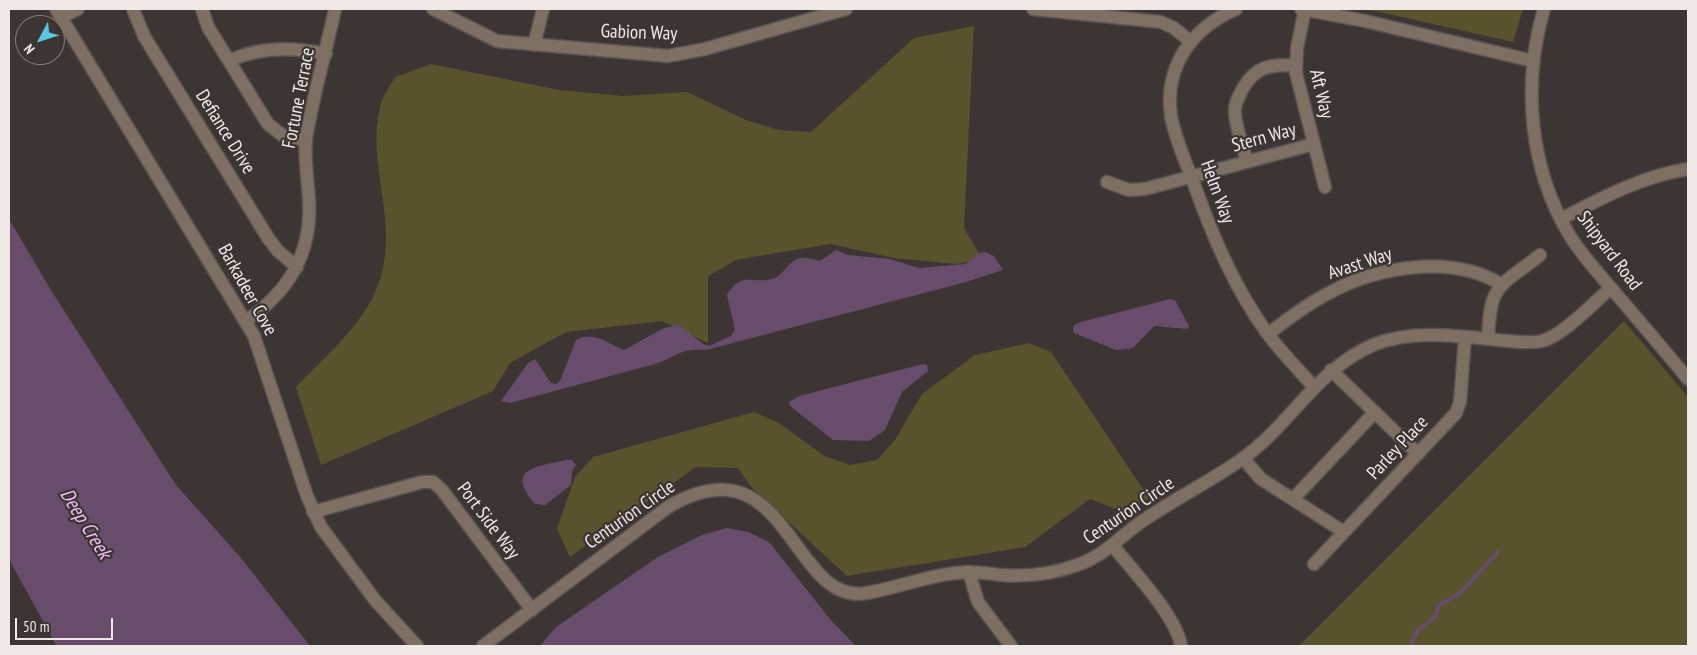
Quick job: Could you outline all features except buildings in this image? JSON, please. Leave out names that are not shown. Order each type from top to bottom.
[{"type":"street","points":[[59,13],[78,9]]},
{"type":"street","name":"Defiance Drive","points":[[133,9],[144,36],[268,238],[278,251],[297,267]]},
{"type":"street","points":[[202,9],[208,27],[274,131],[306,141]]},
{"type":"street","name":"Fortune Terrace","points":[[246,322],[275,299],[297,267],[304,248],[309,217],[306,141],[335,9]]},
{"type":"street","name":"Gabion Way","points":[[433,9],[497,40],[649,56],[685,54],[846,9]]},
{"type":"street","points":[[534,44],[543,9]]},
{"type":"street","points":[[1038,9],[1148,15],[1174,28],[1190,41]]},
{"type":"street","name":"Helm Way","points":[[1236,9],[1211,22],[1190,41],[1175,70],[1170,104],[1174,130],[1222,256],[1247,302],[1268,334],[1314,387]]},
{"type":"street","points":[[1303,9],[1364,21],[1533,61]]},
{"type":"street","name":"Aft Way","points":[[1303,9],[1295,65],[1325,187]]},
{"type":"street","name":"Shipyard Road","points":[[1544,9],[1533,61],[1531,104],[1537,154],[1561,219],[1583,253],[1688,379]]},
{"type":"street","name":"Barkadeer Cove","points":[[59,13],[246,322],[259,348],[313,512],[331,542],[375,600],[417,646]]},
{"type":"street","points":[[229,61],[245,53],[284,49],[303,49],[326,54]]},
{"type":"street","points":[[1247,162],[1235,115],[1238,98],[1250,77],[1256,71],[1266,67],[1295,65]]},
{"type":"street","name":"Stern Way","points":[[1108,182],[1136,190],[1314,144]]},
{"type":"street","points":[[1561,219],[1637,182],[1688,169]]},
{"type":"street","points":[[1488,339],[1492,304],[1502,285],[1540,255]]},
{"type":"street","name":"Avast Way","points":[[1268,334],[1330,291],[1386,272],[1423,268],[1475,272],[1502,285]]},
{"type":"street","name":"Centurion Circle","points":[[483,646],[668,507],[684,497],[712,489],[739,492],[754,499],[774,517],[829,585],[844,593],[870,593],[942,576],[969,572],[1015,576],[1052,572],[1091,560],[1113,546],[1145,519],[1243,458],[1266,438],[1331,370],[1358,352],[1390,339],[1418,335],[1465,336],[1529,342],[1550,337],[1612,288]]},
{"type":"street","name":"Parley Place","points":[[1314,564],[1452,419],[1458,408],[1465,336]]},
{"type":"street","points":[[1331,370],[1418,454]]},
{"type":"street","points":[[1292,499],[1375,412]]},
{"type":"street","points":[[1243,458],[1261,479],[1344,532]]},
{"type":"street","name":"Port Side Way","points":[[313,512],[422,482],[433,482],[442,490],[532,610]]},
{"type":"street","points":[[1113,546],[1171,621],[1180,638],[1181,646]]},
{"type":"street","points":[[969,572],[978,602],[1010,646]]},
{"type":"shaded area","points":[[1366,9],[1523,9],[1513,42]]},
{"type":"shaded area","points":[[974,26],[964,228],[982,259],[956,264],[893,258],[831,244],[736,260],[708,276],[708,343],[662,321],[566,332],[510,363],[493,391],[321,465],[296,387],[349,333],[358,321],[374,295],[383,271],[386,223],[377,154],[377,131],[381,103],[395,77],[431,64],[559,90],[623,96],[687,92],[746,120],[779,130],[811,132],[914,38]]},
{"type":"shaded area","points":[[1624,321],[1688,397],[1688,646],[1299,646]]},
{"type":"shaded area","points":[[1029,343],[1051,352],[1149,498],[1123,512],[1090,499],[1025,547],[847,576],[752,488],[738,468],[696,467],[570,557],[557,529],[575,477],[593,457],[754,412],[779,423],[824,456],[850,465],[877,460],[895,440],[922,394],[975,355]]},
{"type":"water","name":"Deep Creek","points":[[9,219],[49,287],[176,485],[241,558],[310,646],[56,645],[9,559]]},
{"type":"water","points":[[836,250],[848,255],[890,259],[919,268],[965,264],[980,253],[985,252],[994,256],[1003,270],[966,282],[706,350],[684,351],[655,364],[510,403],[501,401],[528,363],[535,359],[551,383],[556,384],[560,381],[576,340],[582,337],[594,337],[624,350],[664,328],[679,325],[703,344],[709,346],[731,336],[735,330],[727,295],[737,283],[747,280],[772,279],[780,275],[797,259],[806,258],[820,261]]},
{"type":"water","points":[[1170,299],[1175,300],[1189,326],[1188,329],[1154,326],[1133,348],[1116,350],[1074,333],[1074,325],[1081,322]]},
{"type":"water","points":[[923,364],[927,365],[928,371],[902,392],[885,430],[869,441],[833,440],[790,406],[789,402],[799,396]]},
{"type":"water","points":[[572,460],[576,465],[572,471],[571,485],[545,505],[535,504],[526,492],[523,483],[524,476],[528,471],[535,468]]},
{"type":"water","points":[[727,528],[748,532],[769,542],[830,619],[856,646],[540,646],[556,627],[658,557],[702,535]]},
{"type":"waterway","points":[[1411,646],[1416,632],[1436,616],[1438,606],[1460,593],[1498,552]]}]
